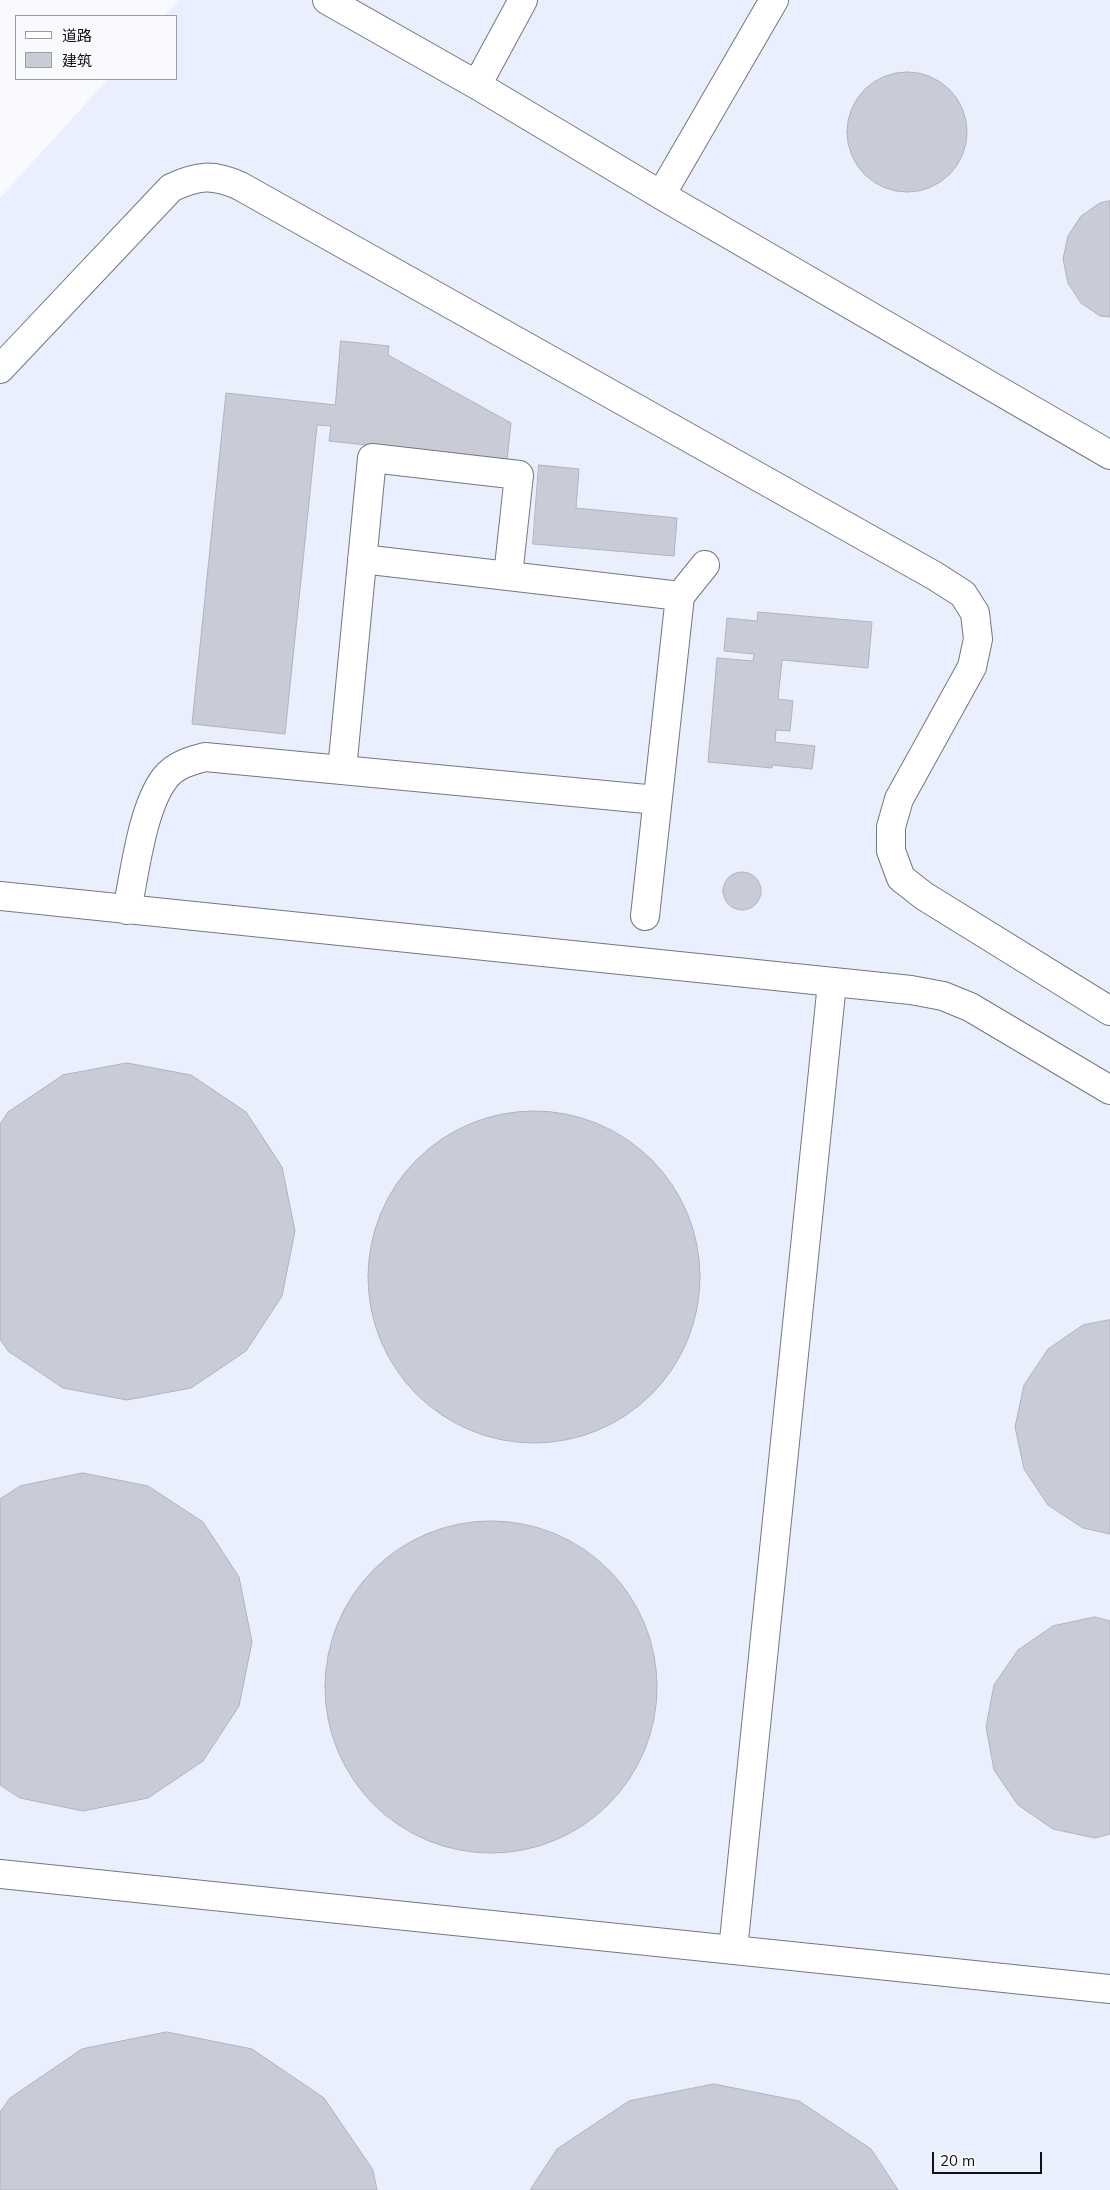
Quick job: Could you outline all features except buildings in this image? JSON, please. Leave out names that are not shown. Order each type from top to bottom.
[{"type":"lane","points":[[327,0],[477,85],[661,195],[1110,455]]},
{"type":"lane","points":[[477,85],[523,0]]},
{"type":"lane","points":[[661,195],[774,0]]},
{"type":"lane","points":[[0,369],[171,188],[187,180],[206,176],[223,178],[249,190],[935,576],[963,594],[975,613],[978,639],[972,668],[899,799],[891,826],[891,850],[901,878],[924,896],[1110,1011]]},
{"type":"lane","points":[[342,770],[372,458],[519,475],[508,576]]},
{"type":"lane","points":[[362,558],[680,596]]},
{"type":"lane","points":[[644,916],[680,596],[705,565]]},
{"type":"lane","points":[[127,910],[139,847],[152,803],[166,777],[184,762],[205,757],[657,800]]},
{"type":"lane","points":[[0,896],[911,990],[943,996],[970,1007],[1110,1090]]},
{"type":"lane","points":[[733,1950],[832,983]]},
{"type":"lane","points":[[0,1874],[1110,1989]]},
{"type":"shaded area","points":[[179,0],[1110,0],[1110,2190],[0,2190],[0,198],[107,80],[178,80],[178,15],[165,15]]}]
